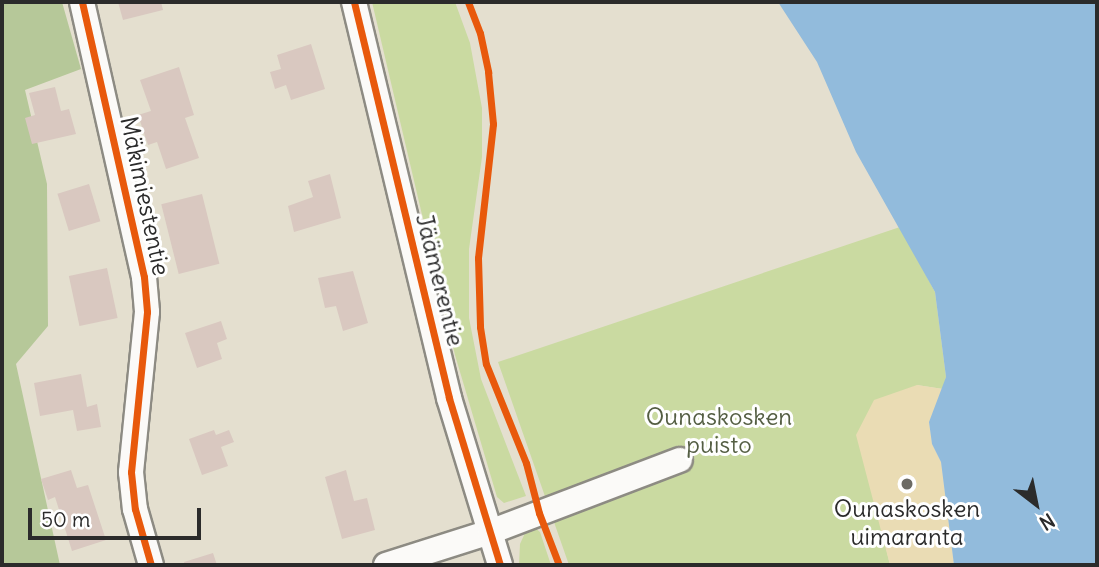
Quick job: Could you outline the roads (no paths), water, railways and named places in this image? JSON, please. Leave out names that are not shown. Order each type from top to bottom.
[{"type":"street","name":"Mäkimiestentie","points":[[82,2],[144,277],[147,312],[131,472],[135,509],[151,565]]},
{"type":"street","name":"Jäämerentie","points":[[354,2],[449,398],[500,565]]},
{"type":"street","points":[[386,565],[490,532],[680,460]]},
{"type":"water","points":[[778,2],[1097,2],[1097,565],[954,565],[941,462],[932,444],[929,422],[946,377],[935,292],[856,152],[817,62]]},
{"type":"place","name":"Ounaskosken uimaranta","points":[[907,484]]},
{"type":"park label","name":"Ounaskosken puisto","points":[[719,431]]}]
